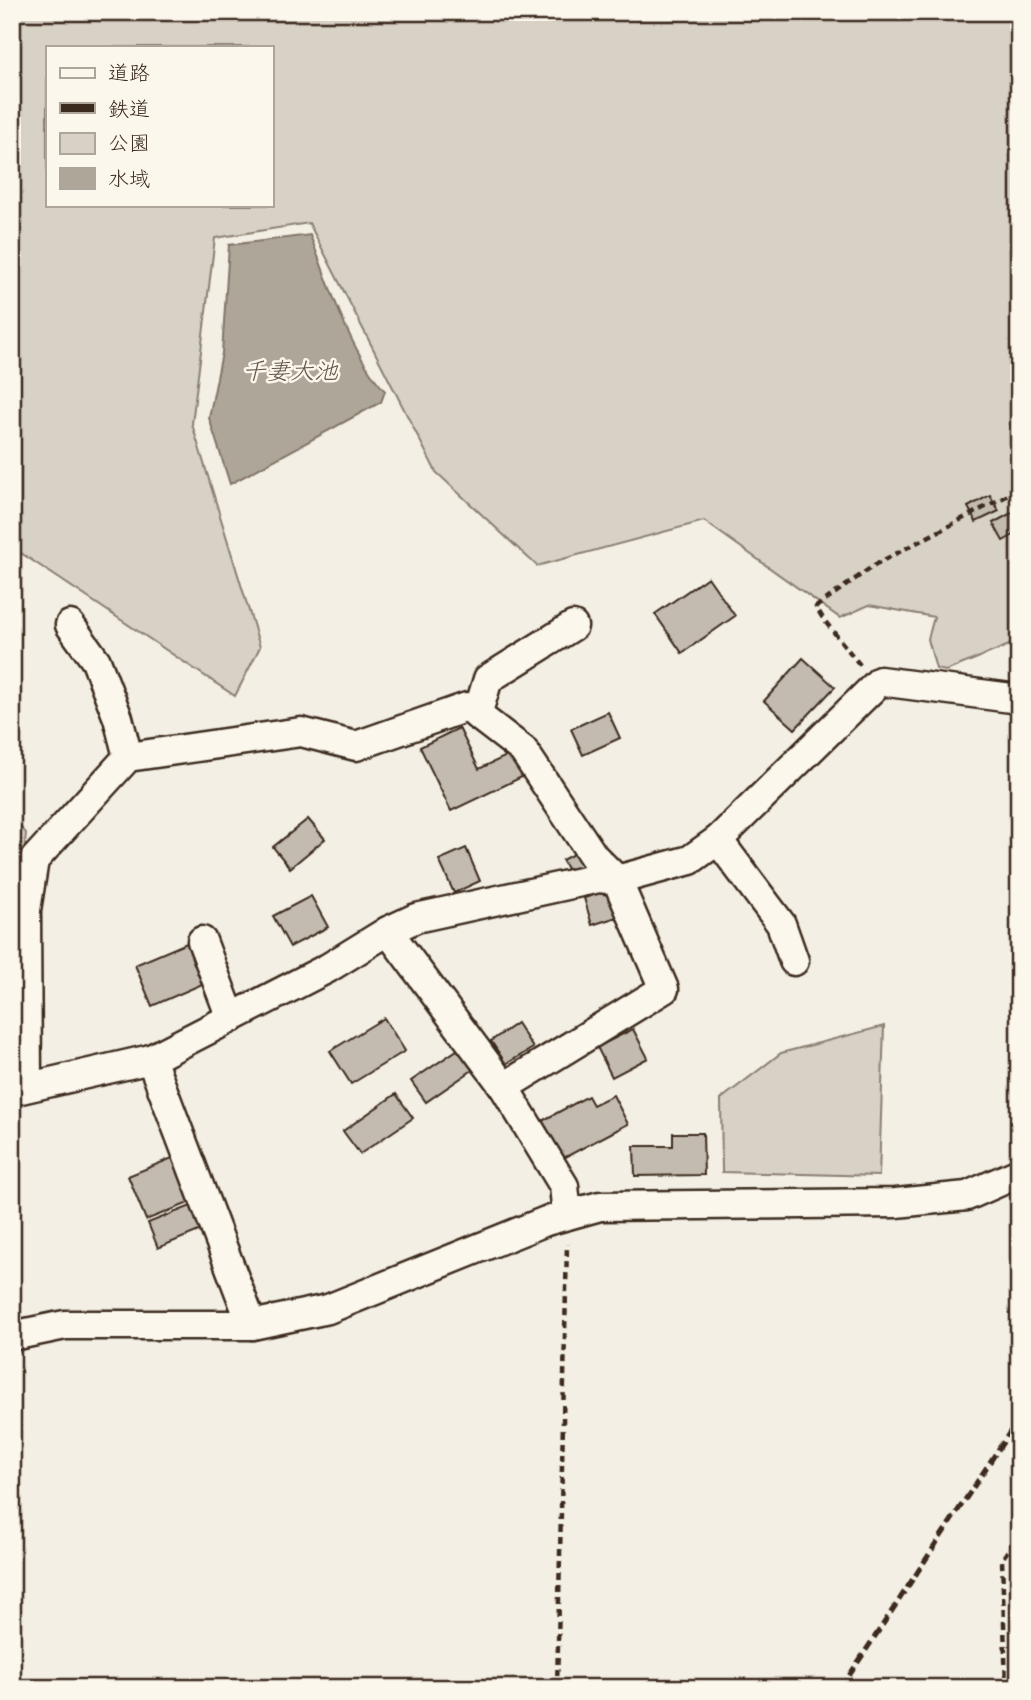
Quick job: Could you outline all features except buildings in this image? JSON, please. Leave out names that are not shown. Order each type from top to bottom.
[{"type":"street","points":[[70,625],[96,661],[118,718],[128,757]]},
{"type":"street","points":[[477,715],[488,679],[573,626]]},
{"type":"street","points":[[504,1087],[664,989],[617,880],[594,857],[523,750],[467,707],[356,746],[302,732],[128,757],[34,860],[26,911],[20,1089],[151,1059],[328,968],[388,931],[416,918],[599,878],[617,880],[690,860],[718,840],[880,681],[1019,699]]},
{"type":"street","points":[[718,840],[781,924],[794,961]]},
{"type":"street","points":[[388,931],[504,1087],[564,1186],[567,1215]]},
{"type":"street","points":[[202,941],[231,1018]]},
{"type":"street","points":[[151,1059],[252,1325]]},
{"type":"street","points":[[12,1336],[65,1325],[252,1325],[328,1309],[546,1221],[600,1206],[896,1203],[967,1196],[1019,1173]]},
{"type":"path","points":[[876,685],[816,607],[876,564],[1014,492]]},
{"type":"path","points":[[557,1688],[567,1215]]},
{"type":"path","points":[[1006,1688],[1002,1559],[1019,1535]]},
{"type":"green space","points":[[12,12],[1019,12],[1019,641],[946,671],[936,669],[928,639],[934,617],[869,605],[840,618],[704,521],[537,566],[436,472],[309,223],[215,238],[192,424],[260,647],[235,696],[12,547]]},
{"type":"green space","points":[[12,818],[26,833],[12,978]]},
{"type":"green space","points":[[884,1026],[879,1176],[722,1172],[721,1099],[781,1053]]},
{"type":"water","name":"千妻大池","points":[[310,235],[351,338],[385,391],[381,402],[230,484],[209,418],[222,353],[229,245]]},
{"type":"railway","points":[[841,1688],[1019,1418]]}]
